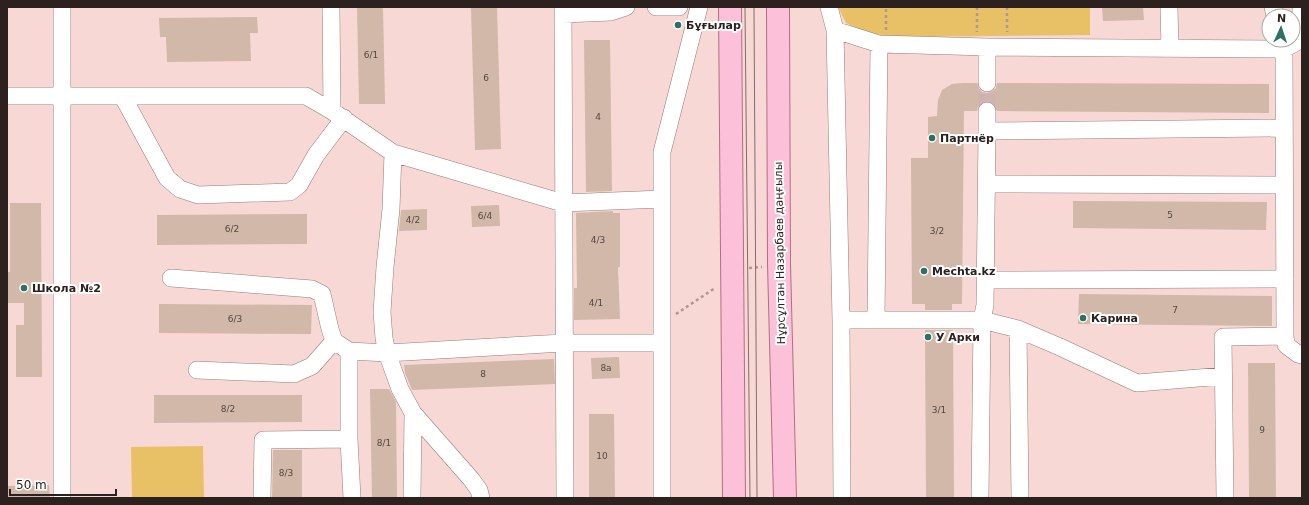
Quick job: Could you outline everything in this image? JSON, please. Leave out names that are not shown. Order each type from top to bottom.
[{"type":"main road","points":[[730,7],[734,498]]},
{"type":"main road","name":"Нұрсұлтан Назарбаев даңғылы","points":[[778,7],[780,264],[785,498]]},
{"type":"lane","points":[[62,7],[62,498]]},
{"type":"lane","points":[[123,96],[167,178],[180,189],[198,194],[290,192],[299,186],[338,115],[331,7]]},
{"type":"lane","points":[[565,498],[563,343],[563,10],[611,12],[626,7]]},
{"type":"lane","points":[[656,7],[679,7]]},
{"type":"lane","points":[[662,498],[662,152],[699,7]]},
{"type":"lane","points":[[829,7],[835,30],[841,320],[842,498]]},
{"type":"lane","points":[[1169,7],[1170,49]]},
{"type":"lane","points":[[1301,7],[1302,39]]},
{"type":"lane","points":[[835,30],[882,40],[1170,49],[1261,46]]},
{"type":"lane","points":[[876,320],[882,40]]},
{"type":"lane","points":[[982,42],[988,83]]},
{"type":"lane","points":[[1282,48],[1285,336],[1286,345],[1298,354],[1302,355]]},
{"type":"lane","points":[[7,96],[306,96],[338,115],[393,153],[563,203],[662,199]]},
{"type":"lane","points":[[980,498],[982,320],[985,305],[986,280],[987,111]]},
{"type":"lane","points":[[987,131],[1284,128]]},
{"type":"lane","points":[[393,153],[391,209],[382,312],[387,353],[400,389],[413,413],[471,479],[479,490],[481,498]]},
{"type":"lane","points":[[987,184],[1284,185]]},
{"type":"lane","points":[[171,278],[312,289],[322,294],[334,341],[349,351],[387,353],[563,343],[661,343]]},
{"type":"lane","points":[[986,280],[1285,278]]},
{"type":"lane","points":[[841,320],[982,320],[1018,330],[1060,347],[1137,383],[1223,376]]},
{"type":"lane","points":[[1018,330],[1020,498]]},
{"type":"lane","points":[[1225,498],[1223,337],[1285,336]]},
{"type":"lane","points":[[197,370],[294,374],[312,366],[334,341]]},
{"type":"lane","points":[[349,351],[349,439],[352,498]]},
{"type":"lane","points":[[412,498],[413,413]]},
{"type":"lane","points":[[262,498],[263,440],[349,439]]},
{"type":"path","points":[[882,40],[886,7]]},
{"type":"path","points":[[977,7],[982,42]]},
{"type":"path","points":[[1007,7],[1007,36]]},
{"type":"path","points":[[743,269],[768,266]]},
{"type":"path","points":[[661,324],[721,284]]},
{"type":"shaded area","points":[[838,7],[1090,7],[1090,35],[892,37],[866,32],[846,23]]},
{"type":"shaded area","points":[[203,446],[204,498],[132,498],[131,447]]},
{"type":"building","points":[[357,7],[383,7],[385,104],[359,104]]},
{"type":"building","points":[[471,7],[497,7],[501,149],[475,150]]},
{"type":"building","points":[[1102,7],[1143,7],[1144,20],[1103,21]]},
{"type":"building","points":[[257,17],[258,33],[250,33],[251,61],[167,62],[166,37],[160,37],[159,18]]},
{"type":"building","points":[[584,40],[610,40],[612,191],[586,192]]},
{"type":"building","points":[[977,83],[982,92],[987,93],[996,88],[997,83],[1269,84],[1269,113],[997,111],[992,102],[987,101],[978,106],[977,111],[964,111],[962,304],[952,304],[952,310],[925,310],[925,304],[912,304],[911,158],[928,158],[928,117],[937,116],[938,100],[942,90],[952,84]]},
{"type":"building","points":[[1073,201],[1267,202],[1266,230],[1073,228]]},
{"type":"building","name":"Школа №2","points":[[10,203],[41,203],[42,377],[16,377],[16,325],[24,325],[24,303],[7,303],[7,272],[10,272]]},
{"type":"building","points":[[499,205],[500,226],[472,227],[471,206]]},
{"type":"building","points":[[427,209],[427,230],[399,231],[401,210]]},
{"type":"building","points":[[613,211],[613,213],[620,213],[620,267],[618,267],[620,319],[574,320],[574,288],[577,288],[576,213]]},
{"type":"building","points":[[307,214],[307,244],[157,245],[157,215]]},
{"type":"building","points":[[1079,294],[1272,296],[1272,326],[1078,324]]},
{"type":"building","points":[[159,304],[312,305],[311,334],[159,333]]},
{"type":"building","points":[[925,330],[953,330],[954,498],[926,498]]},
{"type":"building","points":[[619,357],[620,378],[592,379],[591,358]]},
{"type":"building","points":[[554,359],[555,384],[412,390],[405,373],[404,365]]},
{"type":"building","points":[[1248,363],[1275,363],[1276,498],[1249,498]]},
{"type":"building","points":[[370,389],[389,389],[396,402],[397,498],[372,498]]},
{"type":"building","points":[[154,395],[302,395],[302,422],[154,423]]},
{"type":"building","points":[[589,414],[614,414],[615,498],[589,498]]},
{"type":"building","points":[[273,450],[302,450],[302,498],[272,498]]},
{"type":"building","points":[[49,485],[50,498],[7,498],[7,486]]},
{"type":"tunnel","points":[[987,83],[987,111]]},
{"type":"tram line","points":[[745,7],[750,498]]},
{"type":"tram line","points":[[754,7],[757,498]]},
{"type":"place","name":"Бұғылар","points":[[678,25]]},
{"type":"place","name":"Партнёр","points":[[932,138]]},
{"type":"place","name":"Mechta.kz","points":[[924,271]]},
{"type":"place","name":"Школа №2","points":[[24,288]]},
{"type":"place","name":"Карина","points":[[1083,318]]},
{"type":"place","name":"У Арки","points":[[928,337]]}]
